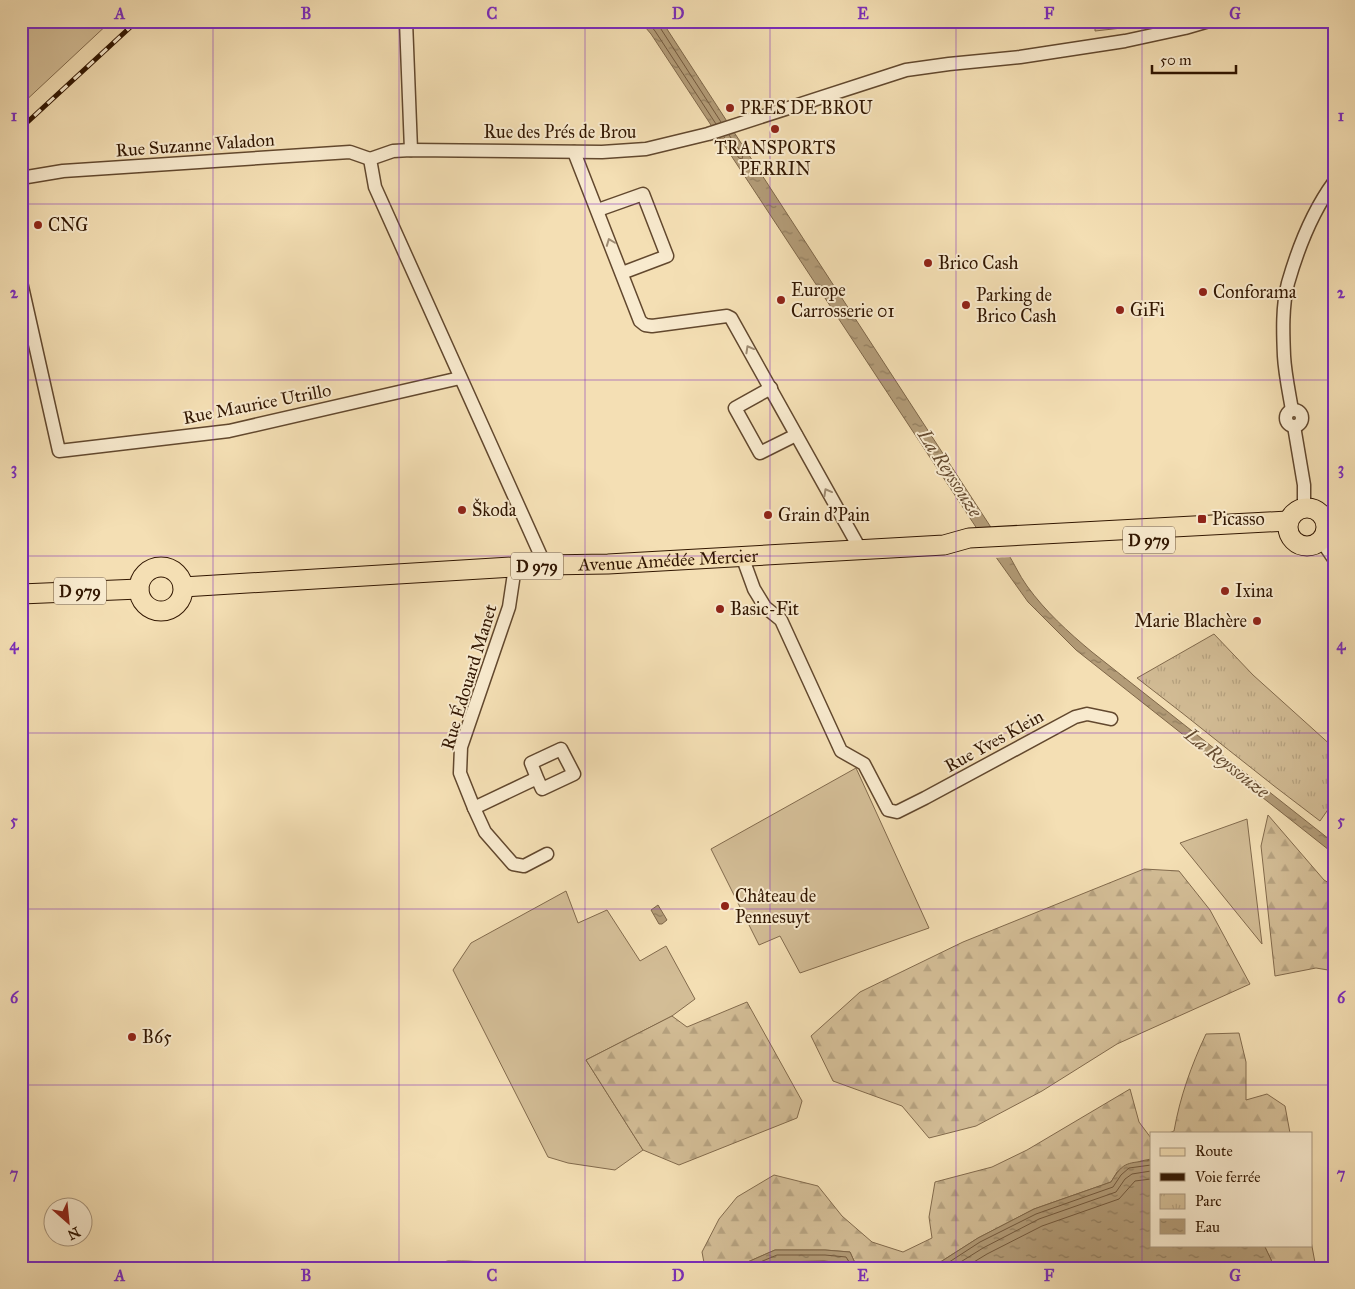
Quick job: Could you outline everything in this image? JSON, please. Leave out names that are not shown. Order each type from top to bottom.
[{"type":"main road","points":[[1304,507],[1316,510],[1324,518],[1327,529],[1316,544],[1302,546],[1291,539],[1288,527],[1294,512],[1304,507]]},
{"type":"main road","name":"Avenue Amédée Mercier","points":[[183,587],[545,565],[608,564],[860,549],[944,545],[970,549],[995,542],[1288,527]]},
{"type":"main road","points":[[156,567],[171,569],[177,574],[181,580],[183,593],[173,608],[161,611],[145,604],[139,589],[140,581],[144,575],[156,567]]},
{"type":"main road","name":"D 979","points":[[21,594],[139,589]]},
{"type":"street","points":[[406,21],[411,150]]},
{"type":"street","name":"Rue des Prés de Brou","points":[[370,159],[393,151],[411,150],[602,152],[646,149],[708,134],[906,70],[1125,41],[1209,21]]},
{"type":"street","name":"Rue Suzanne Valadon","points":[[21,178],[63,170],[350,152],[370,159]]},
{"type":"street","points":[[574,152],[640,321],[645,325],[652,326],[727,316],[731,318],[860,549]]},
{"type":"street","points":[[370,159],[374,187],[545,565]]},
{"type":"street","points":[[1304,507],[1304,485],[1294,426],[1299,424],[1302,417],[1297,410],[1292,410],[1284,358],[1284,320],[1288,285],[1301,245],[1320,201],[1334,182]]},
{"type":"street","points":[[598,210],[643,194],[667,256],[622,273]]},
{"type":"street","name":"Rue Maurice Utrillo","points":[[21,282],[59,451],[229,431],[460,378]]},
{"type":"street","points":[[771,388],[735,408],[760,453],[796,435]]},
{"type":"street","points":[[1327,529],[1334,559]]},
{"type":"street","name":"Rue Yves Klein","points":[[742,556],[754,589],[764,607],[781,620],[842,751],[864,764],[888,810],[897,812],[1075,717],[1087,714],[1111,719]]},
{"type":"street","name":"Rue Édouard Manet","points":[[514,567],[510,607],[461,747],[460,773],[486,832],[513,864],[524,866],[547,854]]},
{"type":"street","points":[[474,808],[538,778]]},
{"type":"green space","points":[[21,21],[111,21],[21,105]]},
{"type":"green space","points":[[1095,21],[1141,21],[1140,26],[1095,31]]},
{"type":"green space","points":[[1214,634],[1253,675],[1334,748],[1334,801],[1320,821],[1137,678]]},
{"type":"green space","points":[[856,768],[929,928],[800,973],[780,936],[759,945],[711,849]]},
{"type":"green space","points":[[1268,815],[1324,880],[1334,886],[1334,971],[1316,968],[1275,976],[1261,846]]},
{"type":"green space","points":[[1247,819],[1262,944],[1180,843]]},
{"type":"green space","points":[[1144,869],[1179,871],[1210,910],[1250,984],[1117,1044],[1042,1091],[976,1126],[929,1138],[902,1106],[833,1081],[811,1036],[860,992],[963,942]]},
{"type":"green space","points":[[566,891],[578,923],[607,910],[640,961],[666,946],[695,999],[672,1016],[586,1060],[643,1150],[615,1170],[568,1163],[548,1157],[453,970],[471,943]]},
{"type":"green space","points":[[747,1002],[802,1101],[797,1118],[679,1165],[643,1150],[586,1060],[672,1016],[687,1027]]},
{"type":"green space","points":[[1239,1033],[1246,1062],[1246,1100],[1267,1094],[1285,1106],[1290,1132],[1172,1132],[1174,1131],[1179,1106],[1206,1034]]},
{"type":"green space","points":[[1130,1089],[1139,1122],[1150,1137],[1150,1159],[1141,1161],[1117,1172],[1111,1182],[1034,1209],[978,1238],[931,1268],[860,1268],[855,1263],[850,1252],[775,1250],[734,1268],[705,1268],[702,1252],[719,1219],[737,1197],[774,1175],[818,1186],[842,1216],[872,1242],[903,1252],[932,1238],[929,1217],[935,1182],[992,1167],[1027,1150]]},
{"type":"green space","points":[[1264,1246],[1312,1246],[1316,1268],[1275,1268]]},
{"type":"green space","points":[[448,1261],[481,1262],[500,1268],[413,1268]]},
{"type":"water","name":"La Reyssouze","points":[[640,21],[661,21],[665,26],[1007,552],[1024,582],[1041,604],[1092,652],[1334,843],[1334,854],[1076,650],[1028,602],[993,553],[651,34]]},
{"type":"water","points":[[658,905],[667,920],[662,924],[659,924],[651,910]]},
{"type":"water","points":[[1150,1160],[1150,1246],[1264,1246],[1275,1268],[931,1268],[978,1238],[1034,1209],[1111,1182],[1123,1166]]},
{"type":"water","points":[[775,1250],[850,1252],[855,1263],[860,1268],[734,1268]]},
{"type":"pier","points":[[995,528],[1013,557],[994,558],[975,529]]},
{"type":"railway","points":[[21,128],[137,21]]},
{"type":"place","name":"PRES DE BROU","points":[[730,108]]},
{"type":"place","name":"TRANSPORTS PERRIN","points":[[775,129]]},
{"type":"place","name":"CNG","points":[[38,225]]},
{"type":"place","name":"Brico Cash","points":[[928,263]]},
{"type":"place","name":"Conforama","points":[[1203,292]]},
{"type":"place","name":"Europe Carrosserie 01","points":[[781,300]]},
{"type":"place","name":"Parking de Brico Cash","points":[[966,305]]},
{"type":"place","name":"GiFi","points":[[1120,310]]},
{"type":"place","name":"Škoda","points":[[462,510]]},
{"type":"place","name":"Grain d'Pain","points":[[768,515]]},
{"type":"place","name":"Picasso","points":[[1202,519]]},
{"type":"place","name":"Ixina","points":[[1225,591]]},
{"type":"place","name":"Basic-Fit","points":[[720,609]]},
{"type":"place","name":"Marie Blachère","points":[[1257,621]]},
{"type":"place","name":"Château de Pennesuyt","points":[[725,906]]},
{"type":"place","name":"B65","points":[[132,1037]]}]
